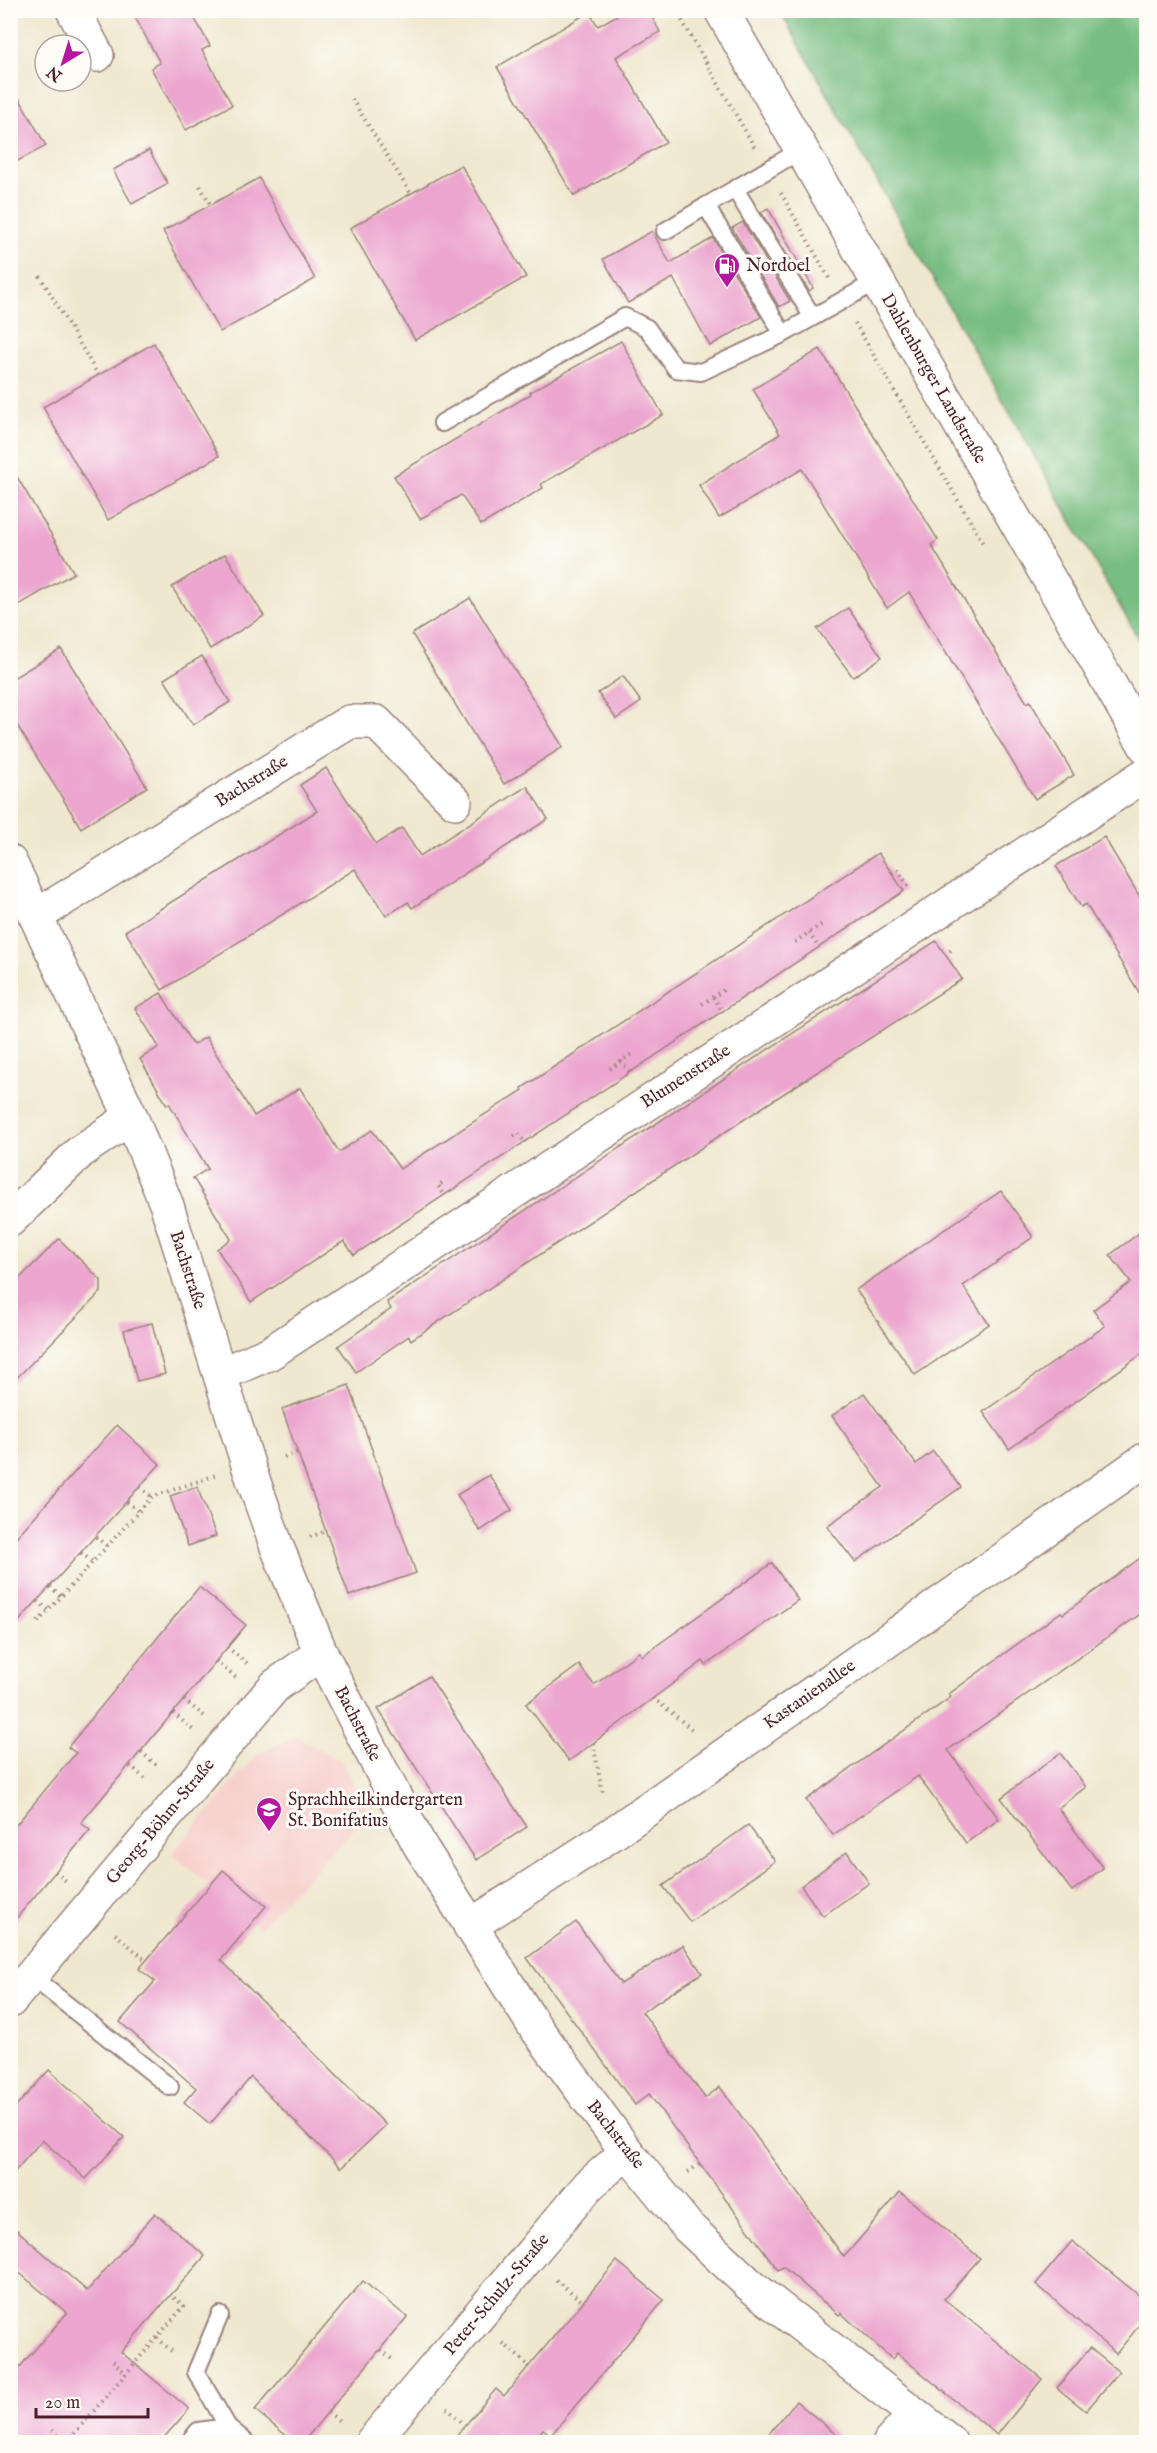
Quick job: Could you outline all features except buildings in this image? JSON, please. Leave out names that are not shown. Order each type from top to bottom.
[{"type":"street","points":[[73,10],[98,55]]},
{"type":"street","name":"Dahlenburger Landstraße","points":[[721,10],[1146,747]]},
{"type":"street","name":"Bachstraße","points":[[36,916],[349,722],[376,722],[455,802]]},
{"type":"street","name":"Blumenstraße","points":[[221,1374],[270,1353],[1146,774]]},
{"type":"street","name":"Bachstraße","points":[[10,862],[131,1117],[167,1206],[248,1464],[277,1547],[321,1653],[419,1844],[533,2024],[627,2152],[688,2227],[723,2261],[950,2442]]},
{"type":"street","points":[[10,1220],[80,1152],[131,1117]]},
{"type":"street","name":"Kastanienallee","points":[[470,1926],[612,1834],[1146,1459]]},
{"type":"street","name":"Georg-Böhm-Straße","points":[[10,2001],[275,1686],[321,1653]]},
{"type":"street","name":"Peter-Schulz-Straße","points":[[372,2442],[589,2185],[627,2152]]},
{"type":"street","points":[[890,2442],[915,2415]]},
{"type":"lane","points":[[665,231],[801,150]]},
{"type":"lane","points":[[735,189],[812,316]]},
{"type":"lane","points":[[706,206],[783,334]]},
{"type":"lane","points":[[442,423],[625,317],[647,328],[676,369],[701,372],[783,334],[877,281]]},
{"type":"lane","points":[[31,1976],[170,2087]]},
{"type":"lane","points":[[220,2315],[196,2372],[228,2427],[246,2442]]},
{"type":"lane","points":[[189,2442],[198,2431],[228,2427]]},
{"type":"path","points":[[675,10],[987,549]]},
{"type":"path","points":[[352,99],[411,194]]},
{"type":"path","points":[[200,186],[211,205]]},
{"type":"path","points":[[40,276],[98,375]]},
{"type":"path","points":[[795,942],[822,924]]},
{"type":"path","points":[[702,1004],[725,989]]},
{"type":"path","points":[[610,1068],[632,1054]]},
{"type":"path","points":[[10,1274],[18,1281]]},
{"type":"path","points":[[38,1622],[152,1497],[248,1464]]},
{"type":"path","points":[[140,1487],[152,1497]]},
{"type":"path","points":[[127,1502],[138,1512]]},
{"type":"path","points":[[96,1537],[107,1546]]},
{"type":"path","points":[[81,1552],[93,1562]]},
{"type":"path","points":[[50,1587],[61,1597]]},
{"type":"path","points":[[38,1601],[49,1611]]},
{"type":"path","points":[[653,1698],[724,1755]]},
{"type":"path","points":[[593,1743],[612,1834]]},
{"type":"path","points":[[87,1910],[146,1960]]},
{"type":"path","points":[[685,2175],[700,2164]]},
{"type":"path","points":[[52,2430],[67,2442],[184,2306],[171,2295]]},
{"type":"path","points":[[113,2361],[126,2374]]},
{"type":"shaded area","name":"Sprachheilkindergarten St. Bonifatius","points":[[296,1736],[341,1761],[369,1813],[259,1928],[172,1854],[256,1755]]},
{"type":"green space","points":[[780,11],[1146,11],[1146,652]]},
{"type":"place","name":"Nordoel","points":[[727,289]]},
{"type":"place","name":"Sprachheilkindergarten St. Bonifatius","points":[[269,1833]]}]
